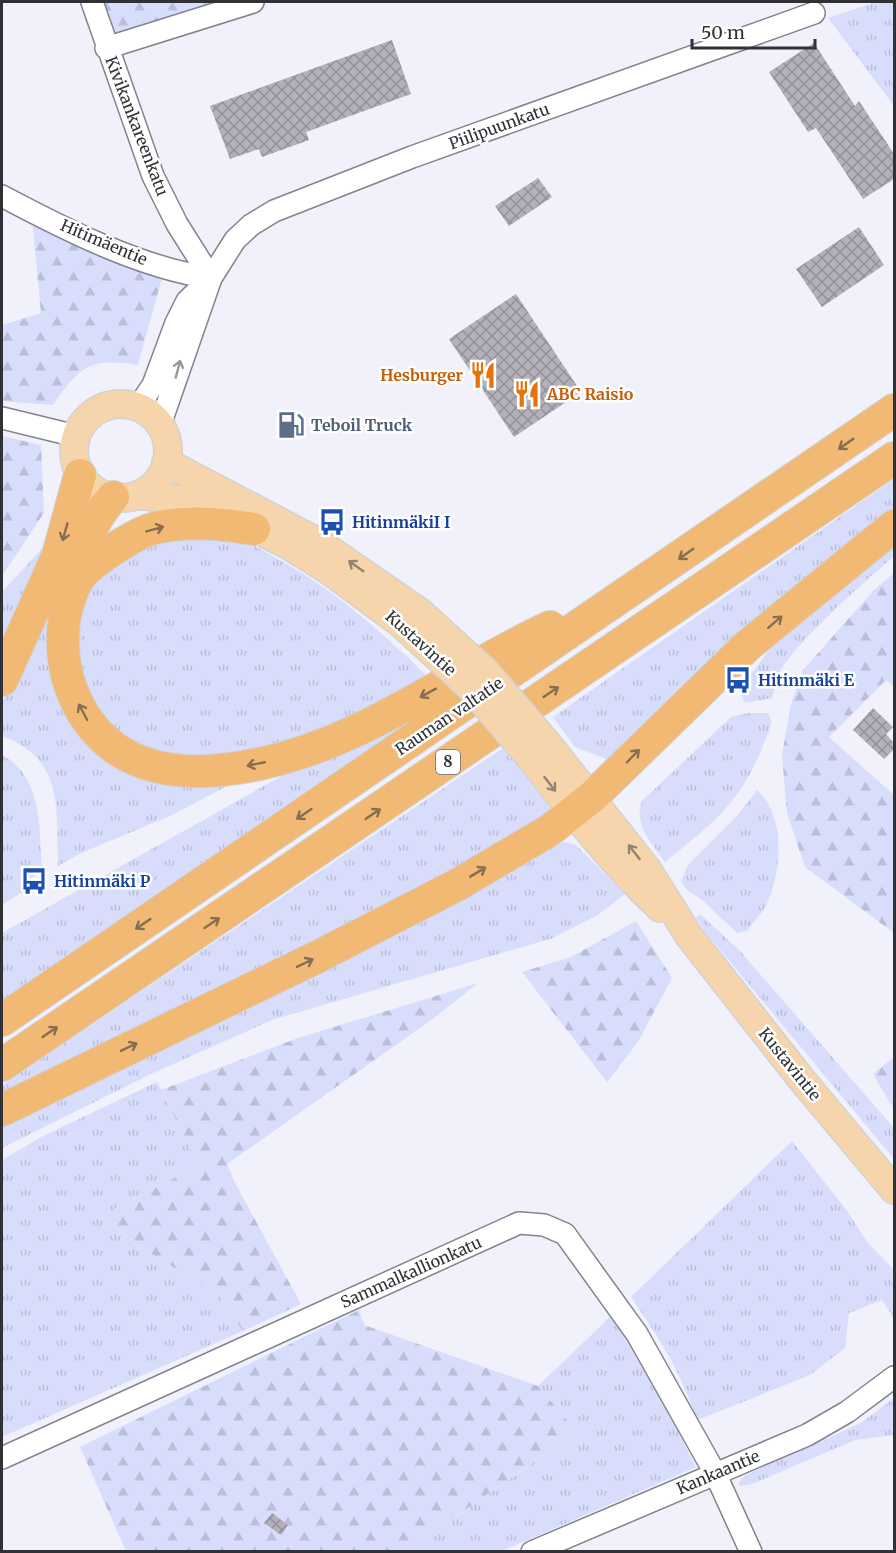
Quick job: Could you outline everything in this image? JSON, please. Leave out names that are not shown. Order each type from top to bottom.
[{"type":"highway","name":"Rauman valtatie","points":[[2,1020],[894,411]]},
{"type":"highway","name":"8","points":[[2,1065],[894,458]]},
{"type":"highway","points":[[2,680],[58,555],[80,476]]},
{"type":"highway","points":[[125,496],[94,521],[81,557],[78,578],[64,616],[62,641],[69,680],[86,719],[112,747],[128,756],[174,771],[260,764],[312,750],[373,723],[533,634],[648,580]]},
{"type":"highway","points":[[78,578],[129,538],[154,528],[188,523],[254,529]]},
{"type":"highway","points":[[2,1110],[387,921],[457,885],[550,830],[582,805],[747,646],[894,526]]},
{"type":"main road","points":[[123,404],[138,407],[160,425],[166,436],[166,462],[155,482],[125,496],[95,489],[80,476],[73,450],[76,436],[88,417],[108,405],[123,404]]},
{"type":"main road","name":"Kustavintie","points":[[166,462],[310,537],[410,617],[470,687],[538,749],[582,805],[647,869],[689,936],[802,1080],[894,1190]]},
{"type":"main road","name":"Kustavintie","points":[[125,496],[192,501],[212,507],[410,617]]},
{"type":"street","name":"Kivikankareenkatu","points":[[92,2],[106,48],[153,176],[177,224],[210,278]]},
{"type":"street","points":[[106,48],[253,2]]},
{"type":"street","name":"Piilipuunkatu","points":[[210,278],[235,240],[251,225],[274,211],[412,157],[814,13]]},
{"type":"street","name":"Hitimäentie","points":[[2,196],[98,242],[182,274],[210,278]]},
{"type":"street","points":[[138,407],[153,385],[176,323],[187,301],[210,278]]},
{"type":"street","points":[[160,425],[210,278]]},
{"type":"street","points":[[2,418],[76,436]]},
{"type":"street","name":"Sammalkallionkatu","points":[[2,1458],[519,1223],[544,1225],[565,1234],[637,1334],[715,1473],[751,1551]]},
{"type":"street","name":"Kankaantie","points":[[532,1551],[807,1434],[847,1412],[894,1377]]},
{"type":"green space","points":[[92,2],[253,2],[106,48]]},
{"type":"green space","points":[[876,2],[894,2],[894,106],[828,18]]},
{"type":"green space","points":[[32,218],[163,274],[138,365],[108,363],[88,367],[71,381],[53,405],[2,401],[2,325],[41,313]]},
{"type":"green space","points":[[2,436],[41,445],[44,513],[2,576]]},
{"type":"green space","points":[[894,479],[894,510],[714,659],[614,762],[575,747],[553,717]]},
{"type":"green space","points":[[76,526],[58,591],[88,736],[250,774],[170,816],[81,853],[58,866],[56,806],[53,788],[47,772],[37,758],[22,746],[2,736],[2,704]]},
{"type":"green space","points":[[156,536],[219,537],[244,541],[253,545],[298,570],[338,598],[376,628],[430,679],[314,737],[192,761],[129,747],[83,693],[78,672],[78,626],[82,606],[99,575]]},
{"type":"green space","points":[[894,539],[894,556],[831,613],[798,648],[778,676],[772,698],[745,703],[738,688],[793,620],[829,588]]},
{"type":"green space","points":[[49,541],[2,650],[2,592]]},
{"type":"green space","points":[[894,573],[894,687],[886,680],[829,737],[894,795],[894,933],[805,867],[787,813],[782,755],[791,704],[803,670],[873,591]]},
{"type":"green space","points":[[450,695],[2,1001],[2,933],[305,763]]},
{"type":"green space","points":[[748,713],[768,713],[771,724],[746,781],[711,823],[665,862],[642,826],[640,810],[642,801],[731,717]]},
{"type":"green space","points":[[503,748],[548,800],[550,810],[547,816],[451,874],[2,1101],[2,1085]]},
{"type":"green space","points":[[2,755],[15,764],[25,776],[32,790],[39,822],[42,870],[22,886],[24,891],[2,905]]},
{"type":"green space","points":[[757,790],[767,801],[773,815],[777,831],[778,864],[775,881],[764,909],[747,931],[737,933],[701,899],[688,891],[681,881],[688,865],[737,816]]},
{"type":"green space","points":[[564,842],[576,845],[625,894],[598,915],[553,938],[272,1020],[153,1073],[2,1148],[2,1120]]},
{"type":"green space","points":[[700,914],[739,950],[894,1128],[894,1159],[706,933],[696,918]]},
{"type":"green space","points":[[636,921],[672,978],[638,1042],[607,1082],[522,972],[571,957]]},
{"type":"green space","points":[[478,983],[434,1018],[227,1164],[235,1183],[301,1304],[243,1331],[218,1294],[140,1247],[101,1216],[199,1165],[161,1090],[298,1038]]},
{"type":"green space","points":[[894,1057],[894,1110],[873,1074]]},
{"type":"green space","points":[[157,1082],[199,1165],[101,1216],[140,1247],[218,1294],[243,1331],[2,1437],[2,1160],[41,1137]]},
{"type":"green space","points":[[792,1141],[848,1212],[867,1242],[894,1270],[894,1318],[882,1300],[849,1313],[845,1348],[810,1375],[700,1419],[695,1416],[667,1354],[631,1297]]},
{"type":"green space","points":[[359,1310],[364,1325],[538,1386],[577,1432],[404,1552],[126,1551],[80,1447]]},
{"type":"green space","points":[[611,1316],[632,1342],[696,1467],[502,1551],[404,1552],[576,1433],[538,1386]]},
{"type":"green space","points":[[894,1398],[894,1435],[855,1440],[752,1484],[740,1486],[739,1482],[746,1475],[861,1423]]},
{"type":"building","points":[[392,40],[411,94],[306,132],[309,140],[262,157],[259,149],[230,159],[210,106]]},
{"type":"building","points":[[814,43],[855,106],[859,101],[894,154],[894,179],[863,199],[816,128],[808,132],[769,72]]},
{"type":"building","points":[[538,178],[552,197],[509,226],[495,206]]},
{"type":"building","points":[[859,227],[884,265],[822,307],[796,269]]},
{"type":"building","points":[[516,294],[581,392],[514,437],[449,339]]},
{"type":"building","points":[[873,708],[893,727],[886,734],[894,743],[894,749],[884,759],[853,730]]},
{"type":"building","points":[[272,1513],[288,1525],[281,1535],[264,1523]]},
{"type":"place","name":"Hesburger","points":[[483,375]]},
{"type":"place","name":"ABC Raisio","points":[[527,394]]},
{"type":"place","name":"Teboil Truck","points":[[291,425]]},
{"type":"place","name":"HitinmäkiI I","points":[[332,522]]},
{"type":"place","name":"Hitinmäki E","points":[[738,680]]},
{"type":"place","name":"Hitinmäki P","points":[[34,881]]}]
